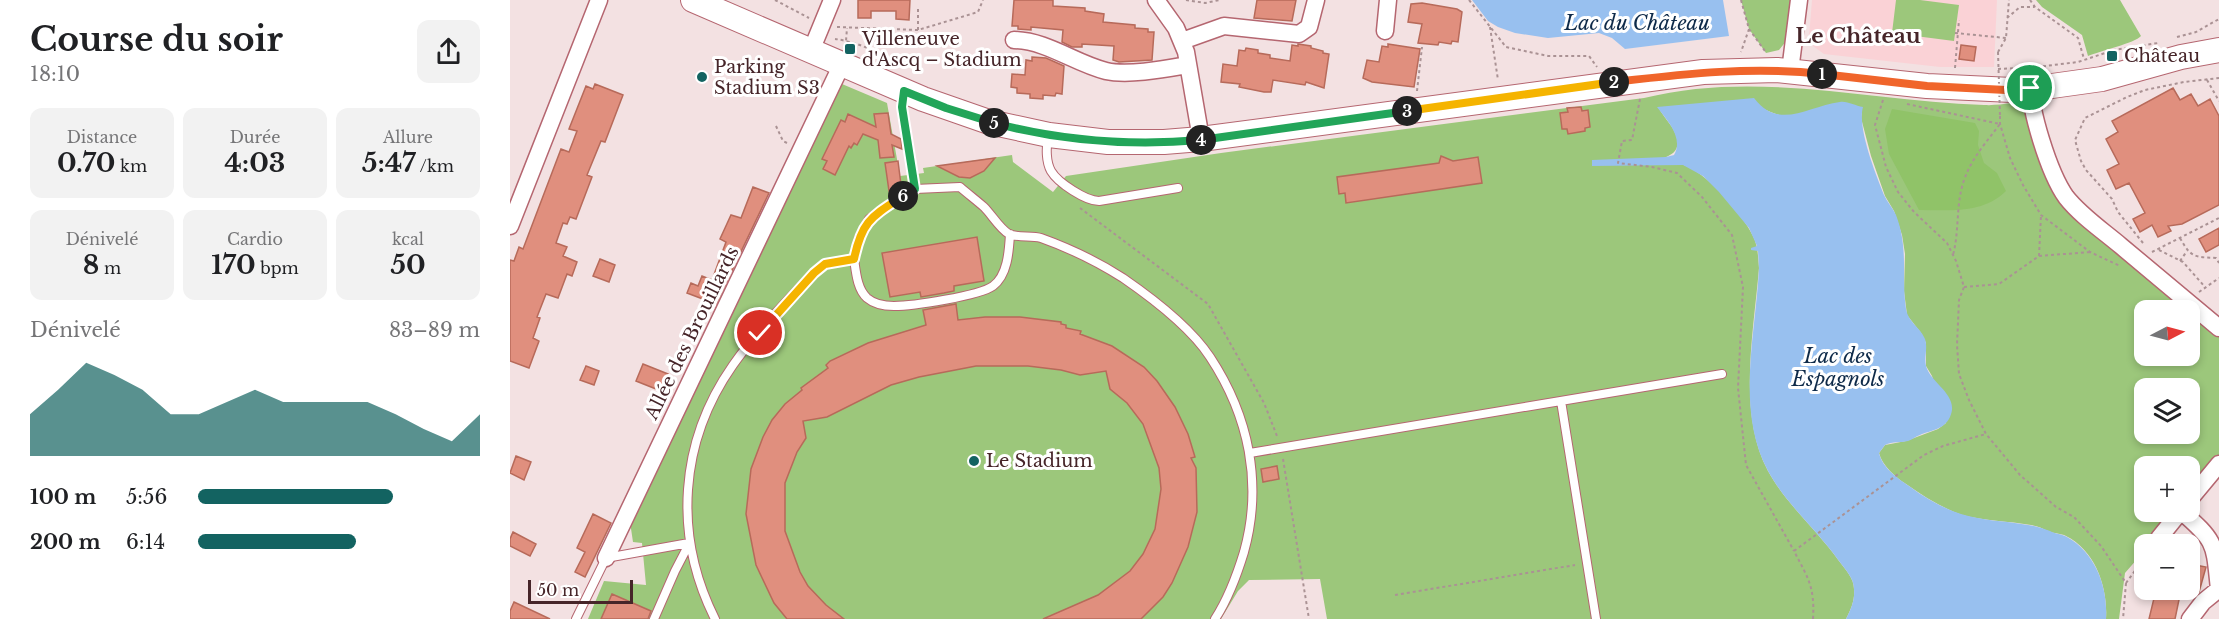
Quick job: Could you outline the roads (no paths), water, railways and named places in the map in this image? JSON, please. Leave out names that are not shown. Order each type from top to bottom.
[{"type":"street","points":[[510,226],[599,0]]},
{"type":"street","points":[[693,0],[817,38],[844,50],[904,91],[978,118],[1049,135],[1108,142],[1202,140],[1680,74],[1733,70],[1790,71],[1927,86],[1985,88],[2029,75],[2152,57],[2195,45],[2219,34]]},
{"type":"street","points":[[817,38],[832,0]]},
{"type":"street","points":[[1156,0],[1172,21],[1182,40],[1202,140]]},
{"type":"street","points":[[1182,40],[1224,26],[1299,34],[1309,27],[1316,0]]},
{"type":"street","points":[[1385,31],[1388,0]]},
{"type":"street","points":[[1790,71],[1799,0]]},
{"type":"street","points":[[1014,40],[1038,43],[1093,67],[1113,72],[1188,65]]},
{"type":"street","name":"Allée des Brouillards","points":[[606,558],[802,149],[844,50]]},
{"type":"street","points":[[2029,75],[2102,79],[2181,57],[2219,50]]},
{"type":"street","points":[[2029,75],[2045,150],[2060,188],[2074,206],[2145,257],[2188,302],[2219,328]]},
{"type":"street","points":[[2200,487],[2219,464]]},
{"type":"street","points":[[2162,534],[2173,522]]},
{"type":"street","points":[[2190,619],[2199,607],[2219,589],[2215,555],[2210,539],[2192,522]]},
{"type":"lane","points":[[904,91],[902,107],[915,189]]},
{"type":"lane","points":[[1049,135],[1047,152],[1051,172],[1088,199],[1099,201],[1178,189]]},
{"type":"lane","points":[[1010,234],[1008,259],[1001,276],[995,285],[983,291],[910,305],[878,304],[867,298],[859,286],[854,259],[859,238],[869,219],[915,189],[960,187],[1010,234],[1038,237],[1076,252],[1122,278],[1180,325],[1209,355],[1234,398],[1250,453],[1253,499],[1250,531],[1238,573],[1215,619]]},
{"type":"lane","points":[[715,619],[703,595],[693,563],[687,526],[687,490],[695,442],[710,403],[733,365],[814,273],[825,264],[854,259]]},
{"type":"lane","points":[[1250,453],[1722,374]]},
{"type":"lane","points":[[1561,401],[1596,619]]},
{"type":"lane","points":[[606,558],[690,543]]},
{"type":"lane","points":[[654,619],[690,543]]},
{"type":"lane","name":"Allée des Brouillards","points":[[576,619],[606,558]]},
{"type":"water","name":"Lac du Château","points":[[1472,0],[1723,0],[1729,36],[1625,49],[1612,38],[1599,33],[1548,38],[1515,33],[1488,21]]},
{"type":"water","name":"Lac des Espagnols","points":[[1754,98],[1764,108],[1784,115],[1840,102],[1863,107],[1863,127],[1868,151],[1884,195],[1895,212],[1900,227],[1904,251],[1907,314],[1925,339],[1926,366],[1948,396],[1952,409],[1950,417],[1941,427],[1908,441],[1885,445],[1879,453],[1883,463],[1904,483],[1947,509],[1978,518],[2037,527],[2065,536],[2077,544],[2086,552],[2098,572],[2105,595],[2106,619],[1846,619],[1854,597],[1851,577],[1775,483],[1758,447],[1752,423],[1750,371],[1759,268],[1758,251],[1751,250],[1757,246],[1749,228],[1703,176],[1683,165],[1592,166],[1592,160],[1674,155],[1677,149],[1676,136],[1657,107]]},
{"type":"place","name":"Villeneuve d'Ascq – Stadium","points":[[850,49]]},
{"type":"place","name":"Château","points":[[2112,56]]},
{"type":"place","name":"Parking Stadium S3","points":[[702,77]]},
{"type":"place","name":"Le Stadium","points":[[974,461]]},
{"type":"district","name":"Le Château","points":[[1858,36]]}]
